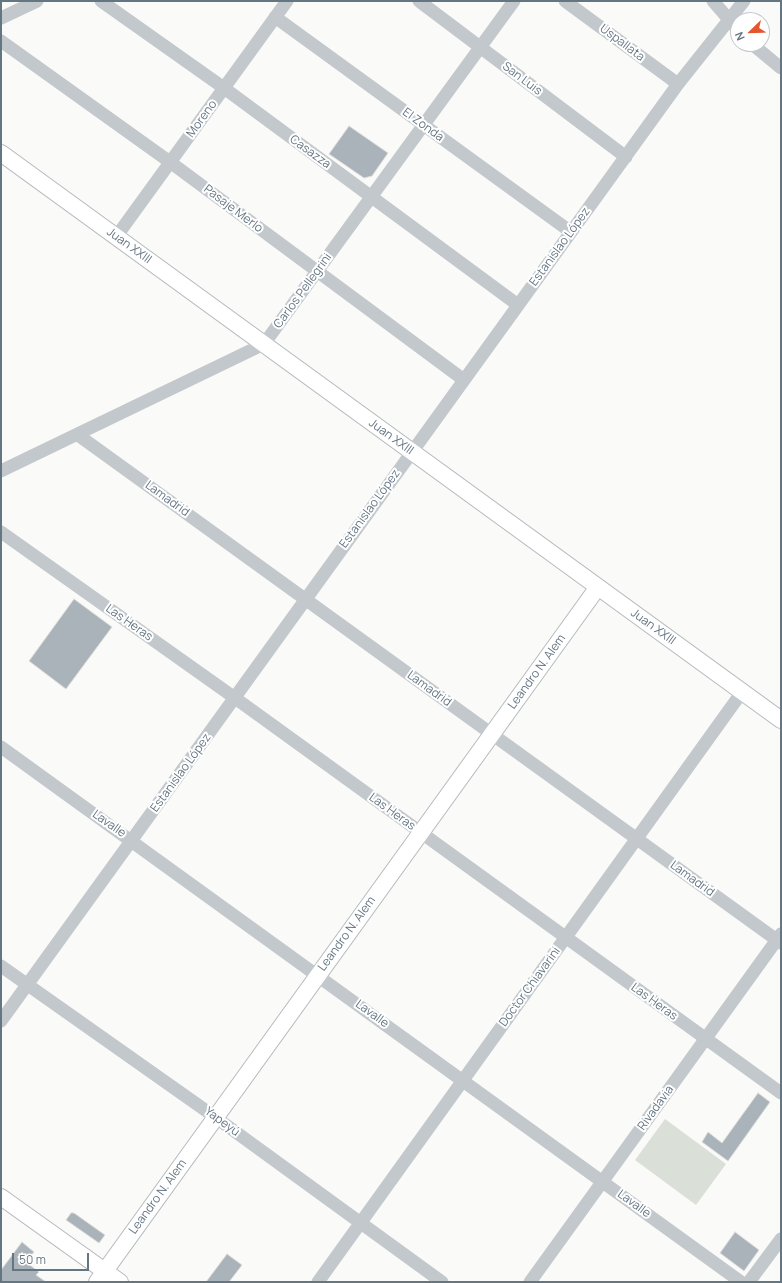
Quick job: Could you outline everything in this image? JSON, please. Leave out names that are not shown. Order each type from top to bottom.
[{"type":"main road","name":"Juan XXIII","points":[[1,153],[781,720]]},
{"type":"main road","name":"Leandro N. Alem","points":[[100,1277],[598,587]]},
{"type":"main road","points":[[1,1196],[100,1277],[120,1282]]},
{"type":"street","points":[[1,18],[37,1]]},
{"type":"street","name":"Casazza","points":[[101,1],[224,88],[518,305]]},
{"type":"street","name":"Moreno","points":[[116,237],[287,1]]},
{"type":"street","name":"San Luis","points":[[419,1],[626,156]]},
{"type":"street","name":"Carlos Pellegrini","points":[[1,471],[264,344],[514,1]]},
{"type":"street","name":"Uspallata","points":[[566,1],[678,84]]},
{"type":"street","points":[[713,1],[728,19]]},
{"type":"street","name":"Estanislao López","points":[[1,1021],[678,84],[728,19],[744,1]]},
{"type":"street","name":"El Zonda","points":[[275,17],[571,232]]},
{"type":"street","name":"Pasaje Merlo","points":[[1,41],[170,162],[464,380]]},
{"type":"street","points":[[762,52],[781,68]]},
{"type":"street","name":"Lamadrid","points":[[78,435],[637,839],[780,939]]},
{"type":"street","name":"Las Heras","points":[[1,532],[235,698],[781,1093]]},
{"type":"street","name":"Doctor Chiavarini","points":[[318,1282],[742,692]]},
{"type":"street","name":"Lavalle","points":[[1,747],[741,1282]]},
{"type":"street","name":"Rivadavia","points":[[530,1282],[705,1039],[780,939]]},
{"type":"street","name":"Yapeyú","points":[[1,966],[215,1117],[442,1282]]},
{"type":"street","points":[[748,1282],[781,1239]]},
{"type":"shaded area","points":[[665,1119],[726,1164],[696,1205],[635,1160]]},
{"type":"building","points":[[349,126],[388,153],[372,176],[364,178],[329,154]]},
{"type":"building","points":[[74,599],[112,627],[66,689],[29,661]]},
{"type":"building","points":[[758,1093],[770,1102],[728,1161],[702,1142],[708,1132],[722,1143]]},
{"type":"building","points":[[71,1213],[74,1213],[105,1235],[99,1243],[66,1220]]},
{"type":"building","points":[[735,1232],[759,1250],[744,1271],[720,1253]]},
{"type":"building","points":[[22,1242],[34,1252],[26,1262],[39,1272],[36,1275],[46,1282],[1,1282],[1,1270]]},
{"type":"building","points":[[227,1254],[242,1265],[229,1282],[206,1282]]}]
